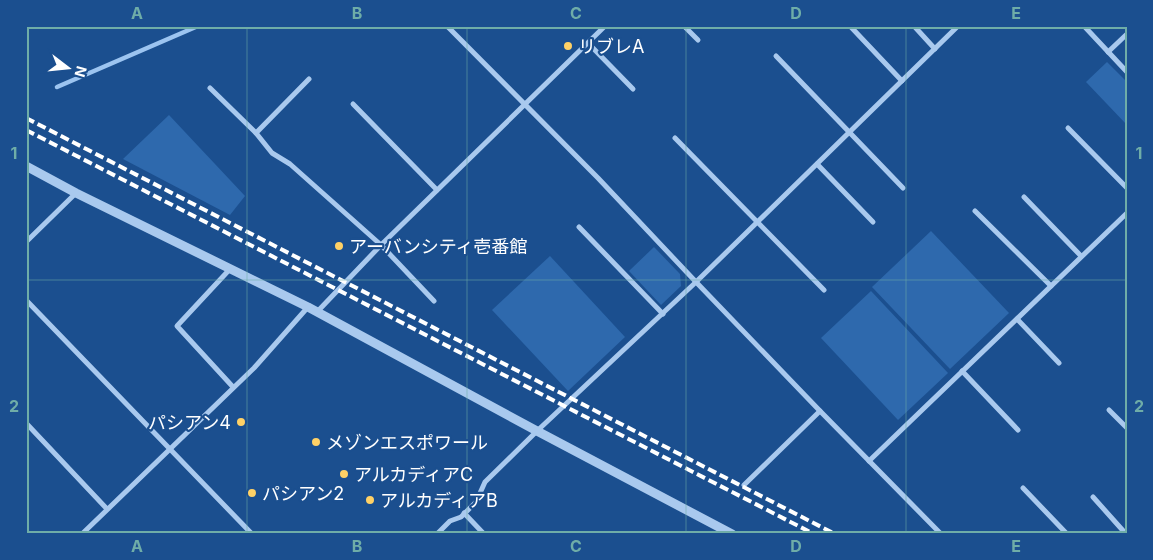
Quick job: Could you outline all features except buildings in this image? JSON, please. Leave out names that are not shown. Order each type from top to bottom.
[{"type":"street","points":[[447,26],[598,178],[820,411],[941,534]]},
{"type":"street","points":[[317,312],[380,245],[605,26]]},
{"type":"street","points":[[684,26],[698,40]]},
{"type":"street","points":[[850,26],[902,80]]},
{"type":"street","points":[[914,26],[935,49]]},
{"type":"street","points":[[437,534],[450,521],[461,517],[476,502],[485,482],[663,314],[958,26]]},
{"type":"street","points":[[1084,26],[1127,72]]},
{"type":"street","points":[[1108,52],[1127,34]]},
{"type":"street","points":[[588,43],[633,89]]},
{"type":"street","points":[[776,56],[903,188]]},
{"type":"street","points":[[256,134],[309,80]]},
{"type":"street","points":[[210,88],[256,134],[272,153],[290,164],[380,245],[434,302]]},
{"type":"street","points":[[352,104],[437,190]]},
{"type":"street","points":[[1068,128],[1127,188]]},
{"type":"street","points":[[675,138],[824,290]]},
{"type":"street","points":[[817,164],[873,222]]},
{"type":"street","points":[[26,166],[308,307],[732,534]]},
{"type":"street","points":[[26,242],[76,192]]},
{"type":"street","points":[[1024,197],[1081,256]]},
{"type":"street","points":[[975,211],[1051,286]]},
{"type":"street","points":[[869,461],[1127,212]]},
{"type":"street","points":[[579,227],[663,314]]},
{"type":"street","points":[[230,269],[176,326],[233,387]]},
{"type":"street","points":[[26,300],[252,534]]},
{"type":"street","points":[[82,534],[254,368],[308,307]]},
{"type":"street","points":[[1017,318],[1059,363]]},
{"type":"street","points":[[962,371],[1018,430]]},
{"type":"street","points":[[1109,410],[1127,428]]},
{"type":"street","points":[[744,485],[820,411]]},
{"type":"street","points":[[26,423],[107,509]]},
{"type":"street","points":[[1023,488],[1067,534]]},
{"type":"street","points":[[1093,497],[1126,534]]},
{"type":"street","points":[[464,513],[484,534]]},
{"type":"shaded area","points":[[1107,62],[1127,82],[1127,125],[1086,82]]},
{"type":"shaded area","points":[[169,115],[245,196],[230,215],[123,159]]},
{"type":"shaded area","points":[[931,231],[1009,313],[950,369],[872,287]]},
{"type":"shaded area","points":[[654,247],[680,274],[681,286],[661,305],[629,271]]},
{"type":"shaded area","points":[[550,256],[625,337],[568,391],[492,310]]},
{"type":"shaded area","points":[[871,291],[948,373],[898,420],[821,338]]},
{"type":"waterway","points":[[57,87],[198,26]]},
{"type":"railway","points":[[26,118],[835,534]]},
{"type":"railway","points":[[26,130],[814,534]]},
{"type":"place","name":"リブレA","points":[[568,46]]},
{"type":"place","name":"アーバンシティ壱番館","points":[[339,246]]},
{"type":"place","name":"パシアン4","points":[[241,422]]},
{"type":"place","name":"メゾンエスポワール","points":[[316,442]]},
{"type":"place","name":"アルカディアC","points":[[344,474]]},
{"type":"place","name":"パシアン2","points":[[252,493]]},
{"type":"place","name":"アルカディアB","points":[[370,500]]}]
